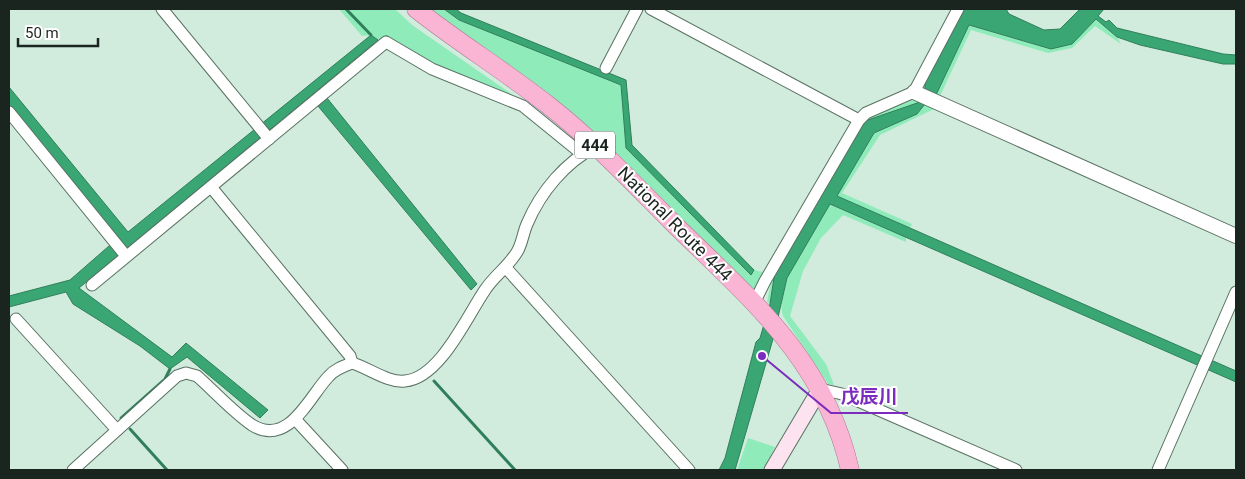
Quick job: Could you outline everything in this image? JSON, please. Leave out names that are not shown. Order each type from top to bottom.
[{"type":"highway","name":"National Route 444","points":[[416,9],[534,94],[589,150],[754,303],[787,338],[820,389],[835,422],[850,470]]},
{"type":"main road","points":[[772,470],[820,389]]},
{"type":"street","points":[[162,9],[269,139]]},
{"type":"street","points":[[606,68],[636,9]]},
{"type":"street","points":[[651,9],[859,120]]},
{"type":"street","points":[[754,303],[764,280],[859,120],[866,113],[914,92],[958,9]]},
{"type":"street","points":[[73,470],[177,376],[186,373],[197,376],[253,426],[270,430],[283,427],[295,419],[328,376],[341,366],[352,363],[403,382],[418,379],[432,368],[453,341],[486,288],[506,268],[518,251],[527,223],[553,179],[589,150],[523,106],[432,69],[386,42],[92,285]]},
{"type":"street","points":[[914,92],[1236,236]]},
{"type":"street","points":[[9,112],[126,256]]},
{"type":"street","points":[[211,186],[350,356],[352,363]]},
{"type":"street","points":[[506,268],[689,470]]},
{"type":"street","points":[[1158,470],[1236,292]]},
{"type":"street","points":[[16,319],[116,430]]},
{"type":"street","points":[[820,389],[842,394],[1016,470]]},
{"type":"street","points":[[295,419],[342,470]]},
{"type":"shaded area","points":[[339,9],[395,9],[412,25],[520,100],[438,66],[387,37],[378,40],[371,35],[362,36]]},
{"type":"shaded area","points":[[428,9],[444,9],[459,20],[621,85],[626,148],[751,275],[754,270],[763,272],[753,292]]},
{"type":"shaded area","points":[[444,9],[456,9],[461,13],[626,80],[632,145],[754,270],[751,275],[626,148],[621,85],[459,20]]},
{"type":"shaded area","points":[[960,9],[936,95],[918,90]]},
{"type":"shaded area","points":[[963,9],[1006,9],[1009,14],[1044,30],[1060,29],[1080,9],[1104,9],[1098,16],[1106,22],[1109,20],[1117,28],[1223,54],[1236,55],[1236,64],[1223,64],[1140,45],[1117,37],[1096,19],[1072,44],[1051,49],[969,25],[936,95],[925,91],[925,82]]},
{"type":"shaded area","points":[[1096,19],[1117,37],[1121,44],[1095,26],[1072,48],[1048,53],[971,30],[940,96],[936,95],[968,25],[1051,49]]},
{"type":"shaded area","points":[[371,35],[378,40],[79,288],[172,357],[186,343],[268,410],[260,418],[187,357],[170,369],[140,346],[73,304],[66,292],[9,307],[9,296],[70,280],[117,239],[9,105],[9,87],[128,232]]},
{"type":"shaded area","points":[[327,98],[477,284],[471,290],[318,106]]},
{"type":"shaded area","points":[[918,98],[932,105],[934,109],[880,135],[842,193],[912,224],[910,228],[836,196],[874,133],[917,114],[924,104],[920,102],[865,122],[775,271],[770,304],[767,302],[773,271],[864,119]]},
{"type":"shaded area","points":[[920,102],[925,104],[917,114],[874,133],[837,196],[1236,371],[1236,382],[830,204],[787,278],[773,339],[735,470],[719,470],[725,458],[756,342],[760,338],[770,304],[775,271],[865,121]]},
{"type":"shaded area","points":[[830,204],[906,237],[906,242],[843,215],[821,238],[803,271],[790,316],[826,364],[834,385],[828,384],[783,316],[781,303],[789,274],[796,258]]},
{"type":"shaded area","points":[[748,438],[775,447],[763,470],[737,470]]},
{"type":"waterway","points":[[346,9],[371,35]]},
{"type":"waterway","points":[[121,418],[165,379],[170,369]]},
{"type":"waterway","points":[[434,381],[515,470]]},
{"type":"waterway","points":[[130,429],[167,470]]},
{"type":"place","name":"戊辰川","points":[[762,356]]}]
